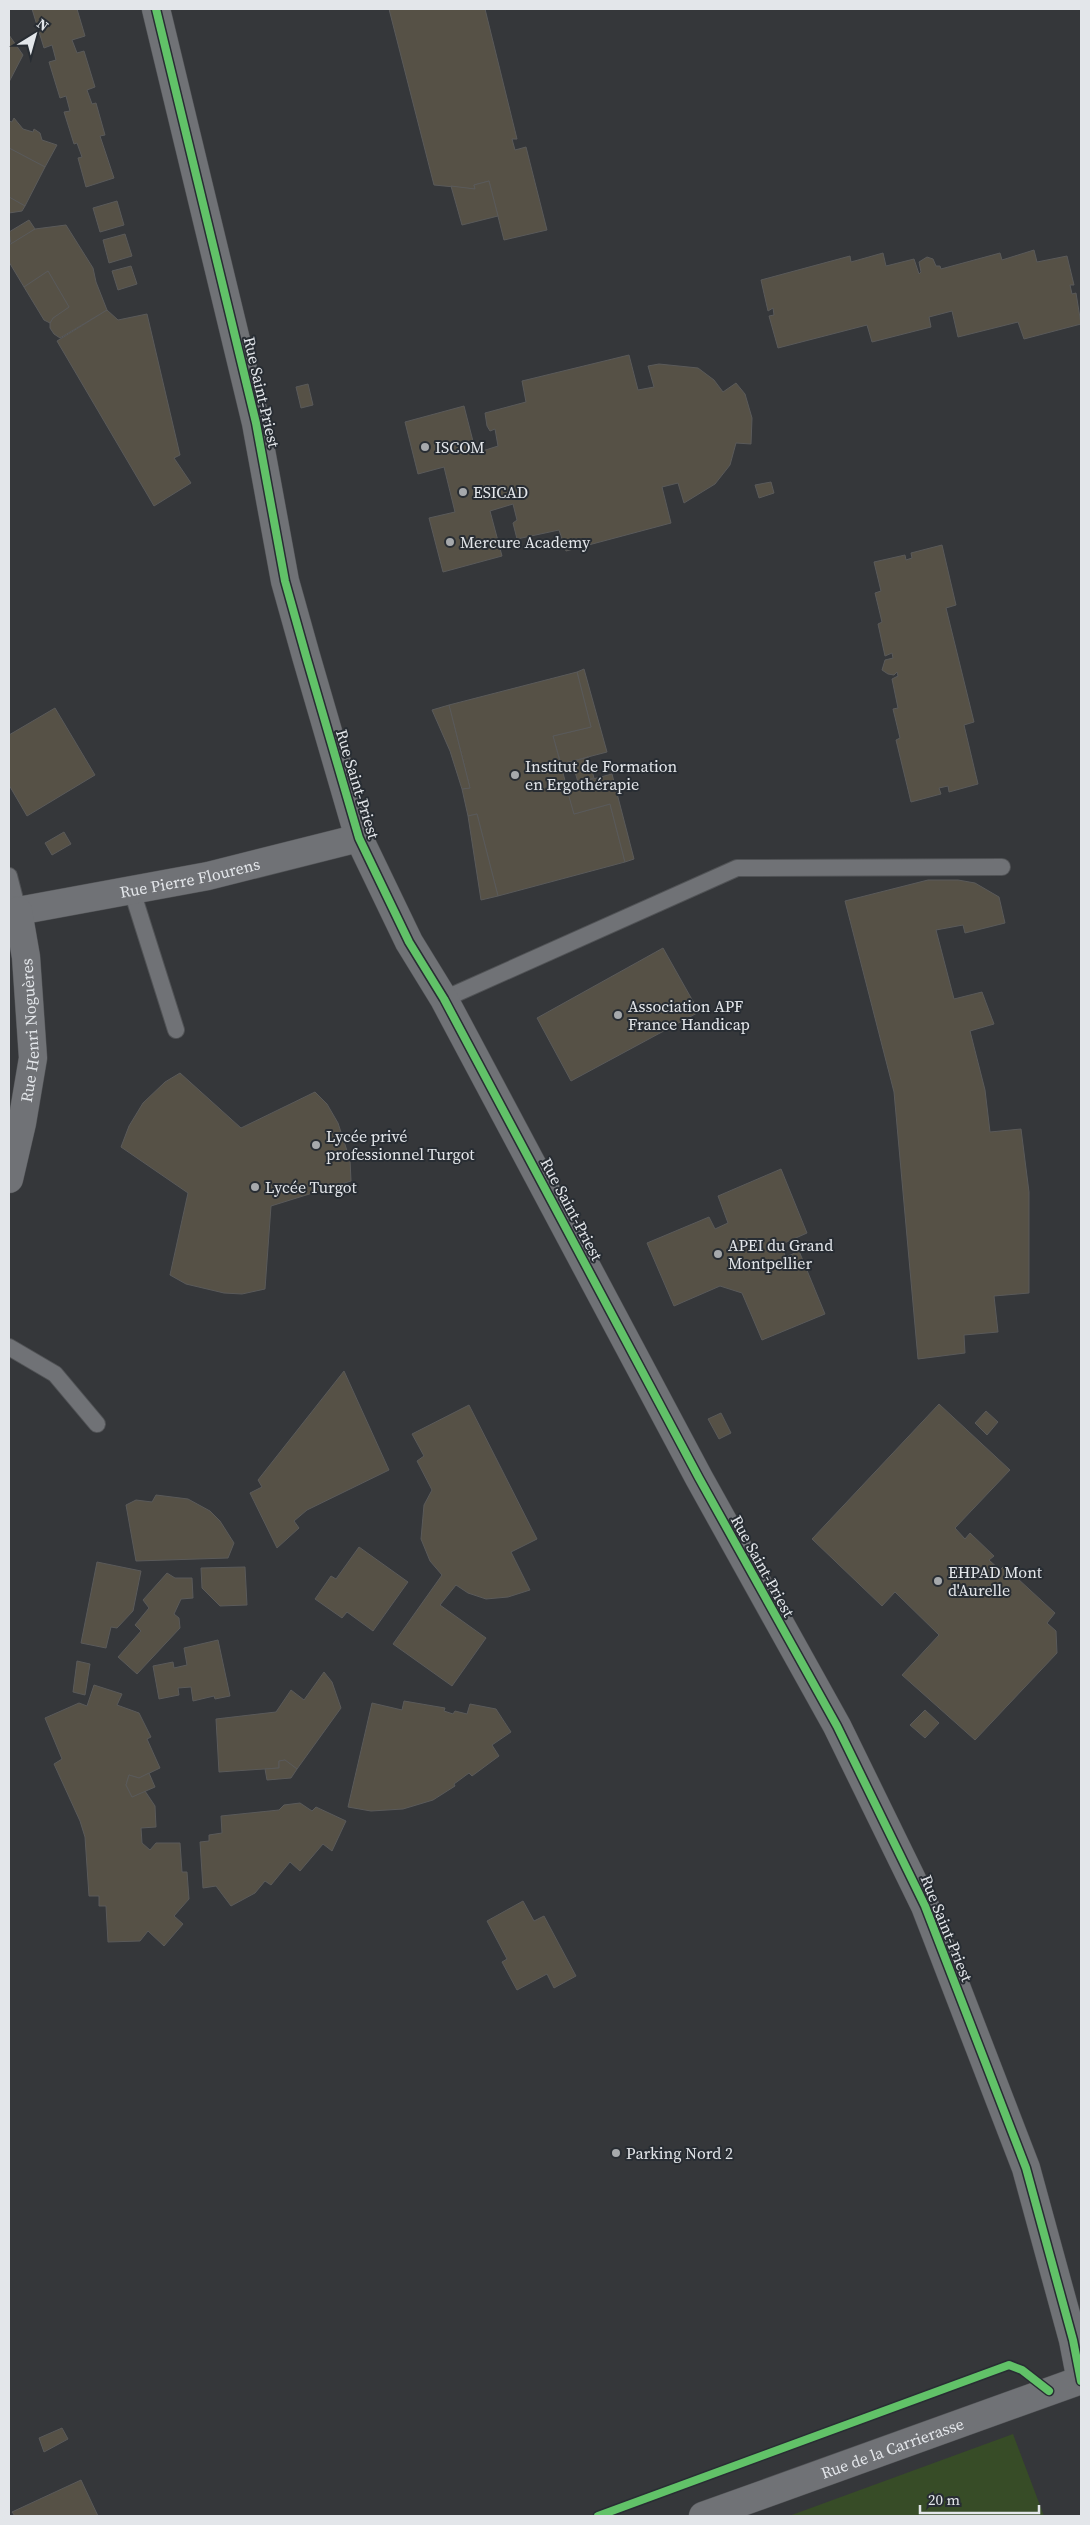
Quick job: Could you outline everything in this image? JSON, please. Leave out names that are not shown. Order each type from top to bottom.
[{"type":"street","name":"Rue Saint-Priest","points":[[156,9],[256,423],[285,581],[359,838],[409,942],[444,999],[698,1478],[837,1726],[925,1906],[1026,2168],[1073,2340],[1081,2380]]},
{"type":"street","name":"Rue Pierre Flourens","points":[[12,912],[208,876],[359,838]]},
{"type":"street","name":"Rue Henri Noguères","points":[[9,1179],[22,1123],[33,1058],[26,958],[12,912]]},
{"type":"street","name":"Rue de la Carrierasse","points":[[703,2516],[1081,2380]]},
{"type":"lane","points":[[444,999],[737,868],[1002,867]]},
{"type":"lane","points":[[9,876],[12,912]]},
{"type":"lane","points":[[132,891],[176,1030]]},
{"type":"lane","points":[[9,1348],[55,1374],[97,1424]]},
{"type":"green space","points":[[1013,2434],[1044,2516],[789,2516]]},
{"type":"building","points":[[32,9],[77,9],[85,36],[72,40],[77,53],[84,51],[95,87],[87,90],[92,104],[96,103],[105,135],[100,136],[114,178],[86,187],[78,158],[82,157],[77,143],[74,144],[64,112],[70,111],[66,96],[60,98],[49,62],[56,60],[52,45],[44,48]]},
{"type":"building","points":[[389,9],[485,9],[517,139],[512,139],[515,150],[526,147],[547,230],[504,240],[489,181],[474,185],[475,189],[434,185]]},
{"type":"building","points":[[9,35],[23,55],[9,82]]},
{"type":"building","points":[[14,118],[23,129],[33,132],[34,129],[40,133],[42,140],[57,145],[45,167],[9,148],[9,121],[12,122]]},
{"type":"building","points":[[9,148],[45,167],[25,206],[9,197]]},
{"type":"building","points":[[489,181],[498,216],[462,225],[451,186],[475,189],[474,185]]},
{"type":"building","points":[[9,197],[25,206],[22,211],[9,213]]},
{"type":"building","points":[[117,201],[124,225],[100,232],[93,208]]},
{"type":"building","points":[[29,220],[35,229],[11,244],[9,232]]},
{"type":"building","points":[[66,225],[93,268],[96,282],[107,310],[60,338],[50,328],[50,323],[53,318],[69,307],[48,271],[24,287],[9,262],[9,245],[35,229]]},
{"type":"building","points":[[125,234],[132,256],[109,263],[103,240]]},
{"type":"building","points":[[1034,250],[1037,262],[1067,256],[1074,285],[1070,285],[1072,294],[1076,293],[1081,324],[1024,339],[1018,322],[958,337],[952,311],[929,317],[931,327],[872,342],[867,325],[778,348],[769,316],[774,315],[773,308],[768,311],[761,280],[850,256],[851,262],[883,253],[886,266],[914,259],[919,274],[921,272],[919,262],[927,257],[933,259],[936,266],[940,266],[941,269],[1000,253],[1002,260]]},
{"type":"building","points":[[131,266],[137,284],[118,290],[112,271]]},
{"type":"building","points":[[48,271],[69,307],[53,318],[50,323],[44,320],[24,287]]},
{"type":"building","points":[[107,310],[118,320],[147,314],[180,455],[174,458],[191,483],[154,506],[57,341]]},
{"type":"building","points":[[629,355],[638,390],[654,387],[648,366],[659,364],[698,368],[714,380],[723,392],[736,383],[745,394],[752,418],[751,444],[736,443],[730,465],[715,484],[684,503],[678,483],[662,487],[671,523],[566,551],[559,530],[517,539],[513,523],[517,520],[513,504],[490,511],[502,556],[443,572],[429,518],[455,512],[444,467],[418,474],[405,422],[464,406],[476,453],[498,446],[495,429],[490,431],[487,426],[485,413],[526,402],[522,381]]},
{"type":"building","points":[[308,384],[313,405],[301,408],[296,387]]},
{"type":"building","points":[[771,482],[774,493],[759,498],[755,485]]},
{"type":"building","points":[[942,545],[956,605],[946,608],[974,722],[964,725],[978,784],[949,792],[948,786],[939,788],[941,794],[911,802],[896,740],[900,738],[893,709],[898,708],[892,679],[898,676],[897,672],[894,675],[882,670],[885,660],[893,658],[892,653],[885,656],[878,624],[882,622],[875,593],[881,591],[874,562],[905,555],[906,560],[912,558],[911,553]]},
{"type":"building","points":[[584,669],[607,752],[561,764],[553,736],[591,727],[577,672]]},
{"type":"building","name":"Institut de Formation en Ergothérapie","points":[[577,672],[591,727],[553,736],[574,814],[610,804],[625,862],[498,896],[477,814],[468,816],[462,789],[470,788],[449,705]]},
{"type":"building","points":[[449,705],[470,788],[462,789],[450,751],[432,710]]},
{"type":"building","points":[[55,708],[95,775],[27,816],[9,785],[9,735]]},
{"type":"building","points":[[588,757],[594,778],[578,782],[572,762]]},
{"type":"building","points":[[612,774],[634,859],[625,862],[610,804],[574,814],[566,786]]},
{"type":"building","points":[[477,814],[498,896],[481,900],[468,816]]},
{"type":"building","points":[[64,832],[71,844],[52,855],[45,843]]},
{"type":"building","points":[[928,880],[958,880],[975,883],[999,897],[1005,923],[965,933],[963,925],[936,930],[954,999],[982,992],[994,1024],[970,1031],[985,1090],[990,1132],[1021,1129],[1029,1192],[1029,1293],[994,1296],[998,1332],[964,1335],[965,1353],[918,1359],[894,1092],[845,901]]},
{"type":"building","name":"Association APF France Handicap","points":[[663,948],[699,1012],[571,1081],[537,1018]]},
{"type":"building","name":"Lycée Turgot","points":[[180,1073],[241,1128],[315,1092],[327,1104],[338,1123],[350,1160],[351,1181],[271,1206],[265,1289],[242,1294],[224,1293],[186,1284],[170,1275],[188,1193],[121,1147],[129,1126],[143,1103],[165,1082]]},
{"type":"building","name":"APEI du Grand Montpellier","points":[[781,1169],[807,1233],[780,1245],[786,1257],[799,1251],[825,1314],[762,1340],[742,1293],[720,1286],[674,1306],[647,1243],[709,1217],[715,1229],[728,1223],[718,1196]]},
{"type":"building","points":[[344,1371],[389,1470],[307,1510],[294,1521],[299,1528],[277,1548],[250,1493],[262,1487],[258,1480]]},
{"type":"building","name":"EHPAD Mont d'Aurelle","points":[[939,1404],[1010,1470],[955,1528],[965,1539],[970,1533],[994,1556],[989,1560],[1000,1570],[1004,1566],[1055,1613],[1047,1623],[1056,1631],[1057,1653],[975,1740],[902,1675],[939,1635],[895,1592],[882,1606],[812,1539]]},
{"type":"building","points":[[469,1405],[537,1539],[511,1552],[530,1590],[508,1597],[486,1599],[468,1593],[456,1585],[440,1605],[486,1638],[452,1686],[393,1644],[442,1575],[430,1561],[421,1539],[424,1505],[432,1490],[417,1461],[424,1456],[412,1434]]},
{"type":"building","points":[[986,1411],[998,1422],[987,1435],[975,1423]]},
{"type":"building","points":[[721,1413],[731,1433],[719,1439],[708,1419]]},
{"type":"building","points":[[156,1495],[188,1499],[210,1511],[220,1521],[234,1543],[228,1558],[136,1561],[126,1505],[136,1500],[152,1502]]},
{"type":"building","points":[[359,1547],[408,1582],[373,1631],[347,1612],[342,1618],[315,1599],[331,1576],[336,1579]]},
{"type":"building","points":[[97,1562],[141,1571],[133,1611],[117,1628],[111,1627],[106,1648],[81,1643]]},
{"type":"building","points":[[245,1567],[247,1605],[220,1606],[202,1588],[201,1568]]},
{"type":"building","points":[[167,1573],[175,1578],[192,1578],[193,1598],[181,1599],[174,1614],[179,1618],[180,1628],[137,1674],[118,1657],[141,1631],[135,1625],[149,1608],[143,1600]]},
{"type":"building","points":[[218,1640],[230,1696],[215,1699],[214,1696],[193,1701],[191,1687],[178,1688],[179,1695],[159,1699],[153,1666],[173,1662],[174,1668],[187,1665],[184,1648]]},
{"type":"building","points":[[77,1661],[90,1664],[85,1695],[73,1692]]},
{"type":"building","points":[[324,1672],[332,1682],[341,1708],[297,1769],[285,1760],[279,1761],[279,1768],[219,1772],[216,1719],[276,1712],[291,1690],[304,1700]]},
{"type":"building","points":[[94,1685],[122,1694],[117,1705],[139,1713],[151,1737],[147,1739],[160,1768],[139,1778],[129,1775],[126,1785],[132,1797],[145,1791],[155,1806],[156,1827],[141,1828],[142,1843],[150,1850],[156,1843],[180,1843],[182,1872],[187,1872],[189,1899],[174,1916],[183,1924],[164,1946],[148,1931],[140,1941],[108,1942],[106,1906],[99,1906],[99,1896],[89,1896],[85,1837],[80,1821],[54,1764],[62,1759],[45,1718],[79,1703],[87,1706]]},
{"type":"building","points":[[404,1701],[445,1708],[444,1711],[453,1714],[455,1711],[467,1714],[470,1704],[496,1709],[511,1732],[492,1745],[499,1756],[472,1776],[469,1773],[454,1784],[455,1786],[433,1800],[403,1809],[371,1811],[348,1807],[372,1703],[402,1710]]},
{"type":"building","points":[[925,1710],[939,1723],[925,1738],[910,1725]]},
{"type":"building","points":[[285,1760],[297,1769],[291,1778],[267,1780],[265,1769],[279,1768],[279,1761]]},
{"type":"building","points":[[149,1773],[155,1787],[132,1797],[126,1785],[129,1775],[139,1778]]},
{"type":"building","points":[[300,1803],[312,1811],[316,1807],[346,1821],[332,1851],[323,1844],[300,1871],[290,1862],[271,1885],[265,1881],[255,1893],[231,1906],[216,1886],[203,1888],[200,1842],[209,1841],[209,1835],[222,1833],[221,1816],[279,1810],[284,1805]]},
{"type":"building","points":[[523,1901],[534,1921],[544,1916],[576,1976],[554,1988],[547,1974],[517,1990],[502,1962],[507,1959],[487,1921]]},
{"type":"building","points":[[62,2428],[68,2439],[44,2452],[39,2438]]},
{"type":"building","points":[[81,2480],[98,2516],[15,2516],[12,2512]]},
{"type":"cycle path","points":[[156,9],[256,423],[285,581],[359,838],[409,942],[444,999],[699,1478],[837,1726],[925,1906],[1026,2168],[1073,2340],[1081,2381]]},
{"type":"cycle path","points":[[598,2516],[1009,2365],[1022,2370],[1049,2391]]},
{"type":"place","name":"ISCOM","points":[[425,447]]},
{"type":"place","name":"ESICAD","points":[[463,492]]},
{"type":"place","name":"Mercure Academy","points":[[450,542]]},
{"type":"place","name":"Institut de Formation en Ergothérapie","points":[[515,775]]},
{"type":"place","name":"Association APF France Handicap","points":[[618,1015]]},
{"type":"place","name":"Lycée privé professionnel Turgot","points":[[316,1145]]},
{"type":"place","name":"Lycée Turgot","points":[[255,1187]]},
{"type":"place","name":"APEI du Grand Montpellier","points":[[718,1254]]},
{"type":"place","name":"EHPAD Mont d'Aurelle","points":[[938,1581]]},
{"type":"place","name":"Parking Nord 2","points":[[616,2153]]}]
